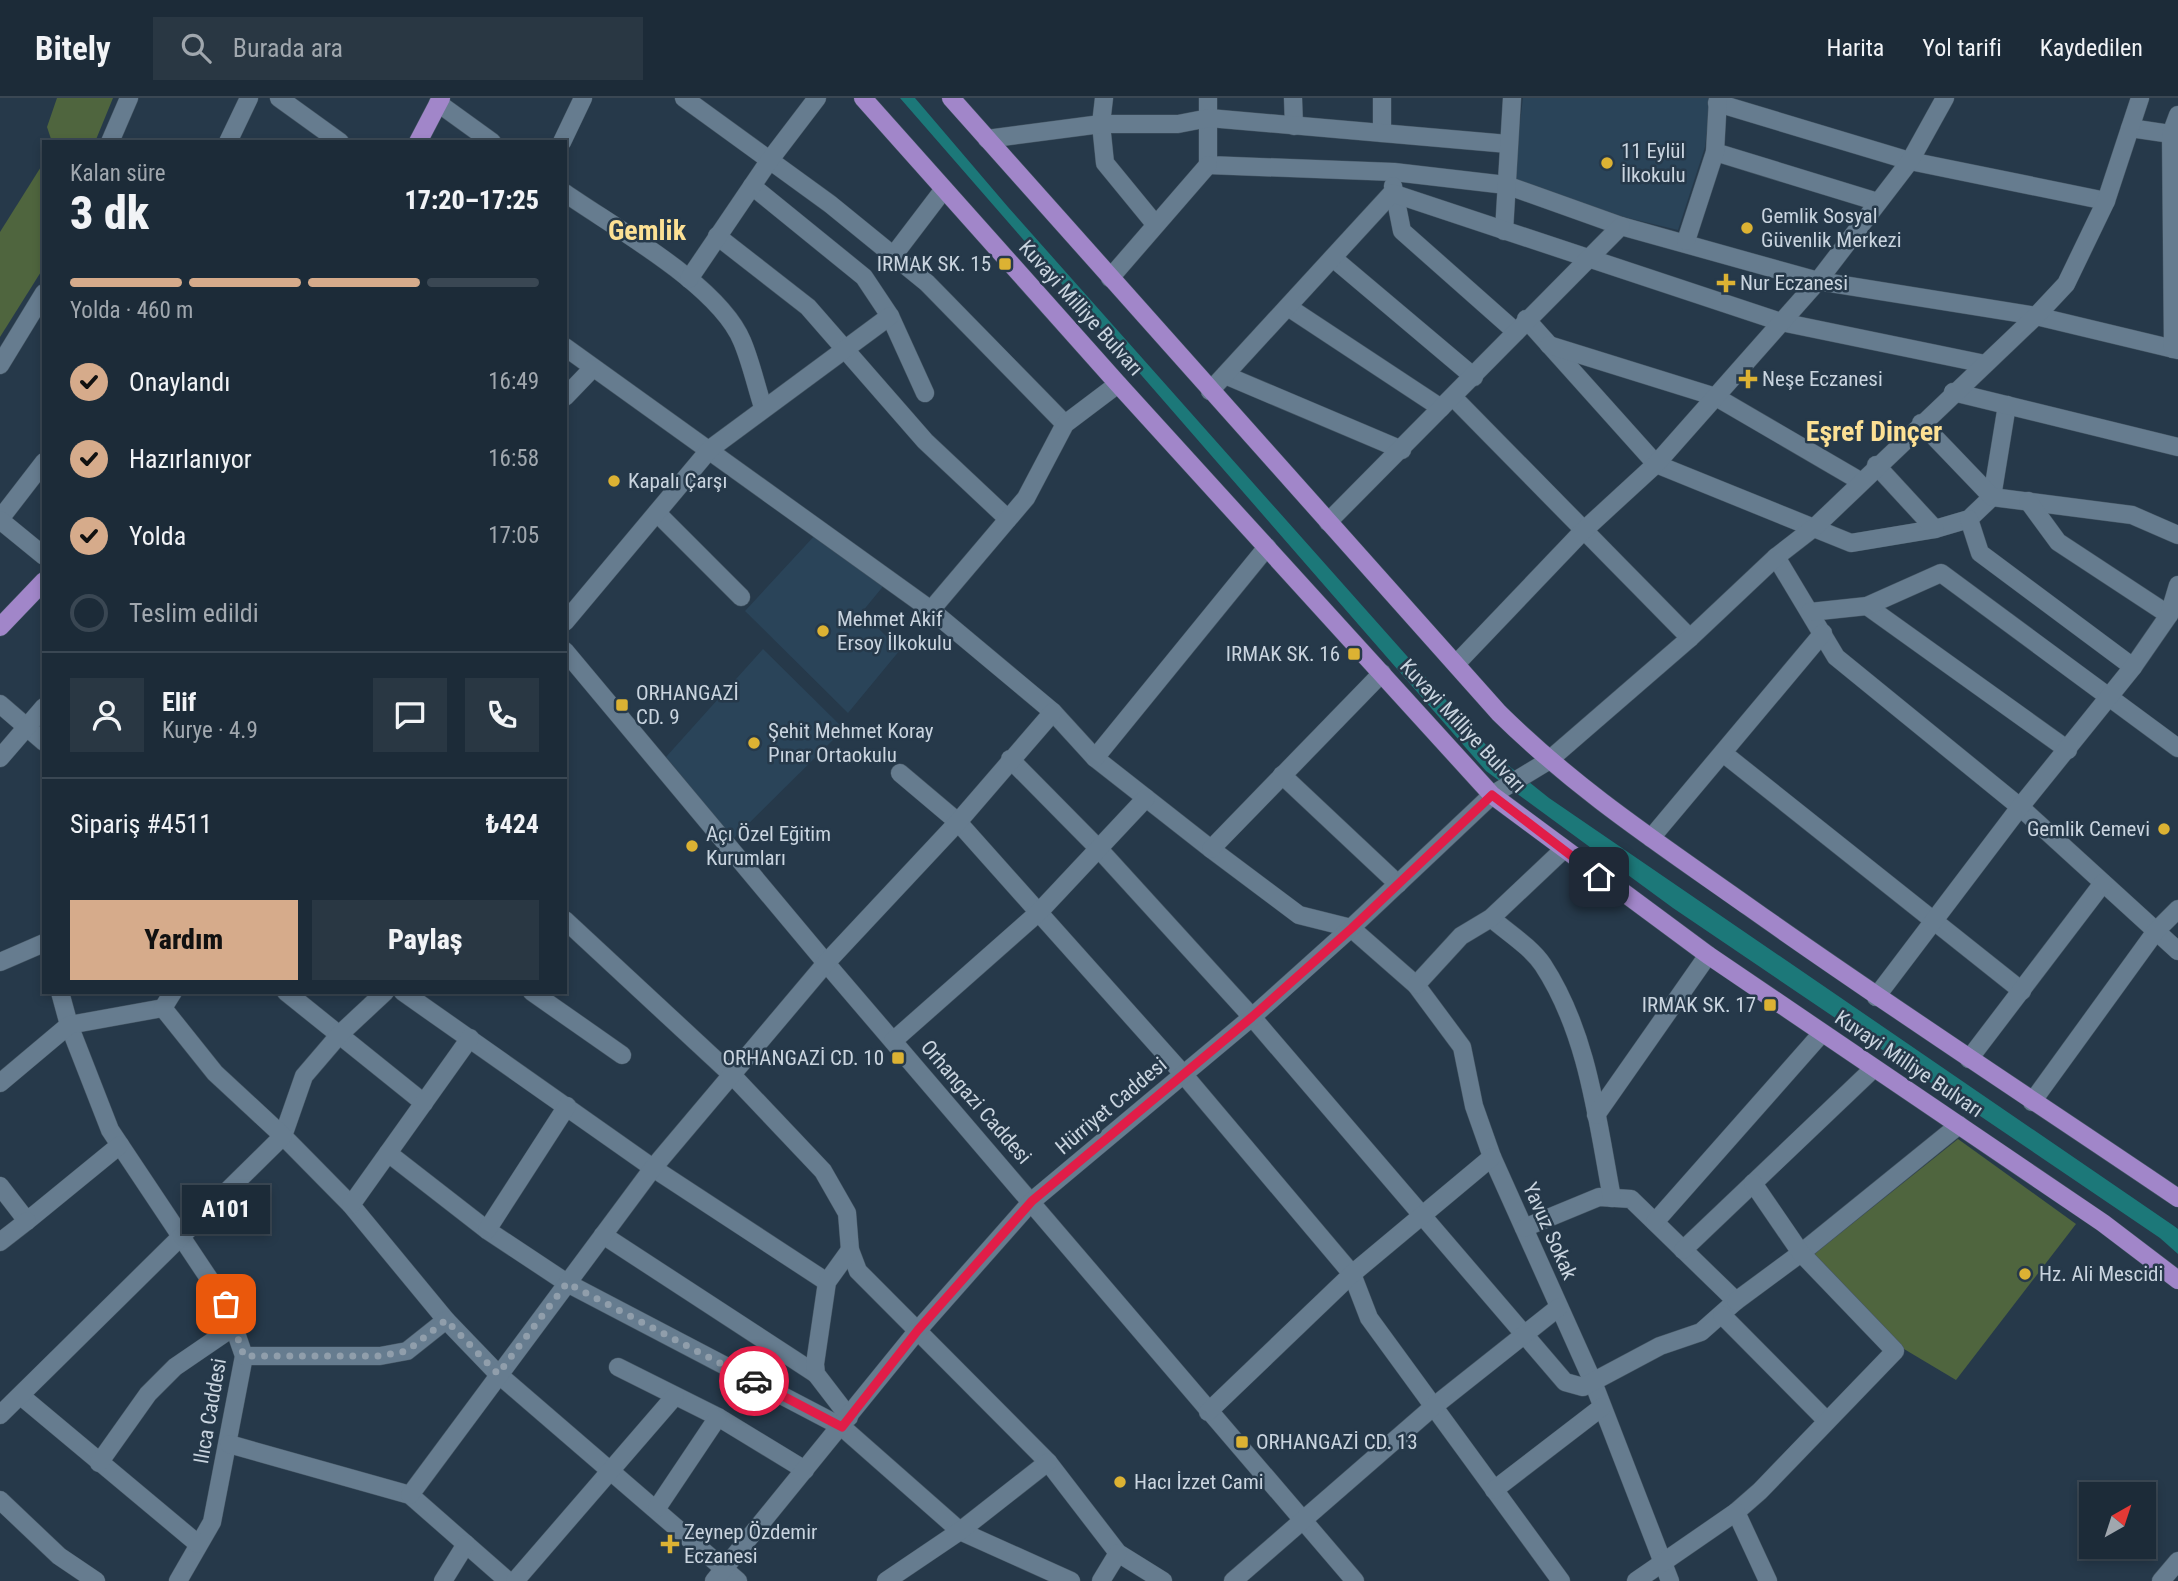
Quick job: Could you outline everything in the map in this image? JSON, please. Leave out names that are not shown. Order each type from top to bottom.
[{"type":"main road","name":"Kuvayi Milliye Bulvarı","points":[[863,98],[1118,384],[1492,795],[1707,955],[2103,1223],[2178,1280]]},
{"type":"main road","name":"Kuvayi Milliye Bulvarı","points":[[951,98],[1210,391],[1456,664],[1548,761],[1651,838],[1876,997],[2178,1198]]},
{"type":"main road","points":[[419,140],[439,101]]},
{"type":"main road","points":[[0,627],[42,583]]},
{"type":"street","points":[[111,140],[128,98]]},
{"type":"street","points":[[229,140],[249,98]]},
{"type":"street","points":[[279,98],[337,140]]},
{"type":"street","points":[[563,140],[583,98]]},
{"type":"street","points":[[684,98],[830,204],[926,284],[1065,424]]},
{"type":"street","points":[[689,279],[769,161],[817,98]]},
{"type":"street","points":[[1104,98],[1101,124],[1105,163],[1155,224]]},
{"type":"street","points":[[1110,278],[1208,165],[1208,98]]},
{"type":"street","points":[[1293,98],[1294,126]]},
{"type":"street","points":[[1382,98],[1382,134]]},
{"type":"street","points":[[1504,231],[1512,98]]},
{"type":"street","points":[[1456,664],[1582,532],[1656,464],[1818,281],[1910,161],[1945,98]]},
{"type":"street","name":"Hürriyet Caddesi","points":[[719,1575],[846,1422],[918,1330],[1032,1201],[1252,1017],[1352,928],[1492,795],[1548,761],[1690,638],[1776,556],[1816,526],[1876,465],[2036,316],[2066,284],[2106,201],[2138,99]]},
{"type":"street","points":[[1686,242],[1714,152],[1717,100],[1910,161],[2106,201]]},
{"type":"street","points":[[439,101],[489,140]]},
{"type":"street","points":[[1208,165],[1394,172],[1506,185],[1621,226],[1818,281],[2036,316],[2176,349],[2175,135],[2178,114]]},
{"type":"street","points":[[987,139],[1101,124],[1178,124],[1209,118],[1508,144]]},
{"type":"street","points":[[2130,128],[2175,135]]},
{"type":"street","points":[[1714,152],[1878,201]]},
{"type":"street","points":[[1394,172],[1392,193],[1402,230],[1521,326],[1549,345],[1656,464],[1816,526],[1851,543],[1934,529],[1969,519],[1992,497],[2007,405]]},
{"type":"street","points":[[752,186],[864,276],[890,316],[925,393]]},
{"type":"street","points":[[892,256],[944,189]]},
{"type":"street","points":[[1392,193],[1590,261],[1781,322],[1985,364]]},
{"type":"street","points":[[1210,391],[1392,193]]},
{"type":"street","points":[[567,194],[689,279],[718,306],[741,338],[763,408]]},
{"type":"street","points":[[1328,522],[1474,377],[1521,326],[1590,261],[1621,226]]},
{"type":"street","points":[[717,236],[808,307],[925,441],[1008,519]]},
{"type":"street","points":[[1333,257],[1474,377]]},
{"type":"street","points":[[0,365],[42,296]]},
{"type":"street","points":[[1288,307],[1447,402],[1690,638]]},
{"type":"street","points":[[567,620],[710,449],[890,316]]},
{"type":"street","points":[[1549,345],[1716,397],[1860,481]]},
{"type":"street","points":[[567,349],[931,610],[1053,712],[1095,758],[1299,915],[1352,928]]},
{"type":"street","points":[[567,395],[592,369]]},
{"type":"street","points":[[1225,375],[1402,450]]},
{"type":"street","points":[[931,610],[1026,498],[1065,424],[1118,384]]},
{"type":"street","points":[[1953,393],[2178,447]]},
{"type":"street","points":[[1921,423],[1992,497],[2132,515],[2178,535]]},
{"type":"street","points":[[42,465],[0,520],[42,554]]},
{"type":"street","points":[[1876,465],[1934,529]]},
{"type":"street","points":[[2028,501],[2058,542],[2169,615]]},
{"type":"street","points":[[657,513],[741,597]]},
{"type":"street","points":[[1969,519],[1980,553],[2133,667]]},
{"type":"street","points":[[1095,758],[1267,547]]},
{"type":"street","points":[[1776,556],[1836,657],[2020,807],[2178,951]]},
{"type":"street","points":[[1811,612],[1867,606],[1941,573],[2178,748]]},
{"type":"street","points":[[1876,997],[1931,921],[2133,667],[2169,615],[2178,585]]},
{"type":"street","points":[[1867,606],[2068,750]]},
{"type":"street","points":[[1651,838],[1823,633]]},
{"type":"street","name":"Orhangazi Caddesi","points":[[567,656],[892,1041],[1032,1201],[1208,1412],[1355,1581]]},
{"type":"street","points":[[1211,849],[1382,673]]},
{"type":"street","points":[[0,704],[42,741]]},
{"type":"street","points":[[0,758],[42,709]]},
{"type":"street","points":[[410,1495],[653,1168],[826,963],[958,822],[1053,712]]},
{"type":"street","points":[[1723,753],[2022,991]]},
{"type":"street","points":[[1010,759],[1098,848],[1252,1017],[1524,1335],[1571,1386],[1583,1387],[1660,1346],[1701,1332],[1735,1301],[1801,1253],[1959,1125]]},
{"type":"street","points":[[900,773],[958,822],[1184,1075],[1352,1274],[1369,1318],[1560,1581]]},
{"type":"street","points":[[1282,775],[1398,884]]},
{"type":"street","points":[[892,1041],[1039,912],[1146,798]]},
{"type":"street","points":[[1416,985],[1461,936],[1491,918],[1563,850]]},
{"type":"street","points":[[1969,1059],[2103,883]]},
{"type":"street","points":[[2032,1102],[2156,931],[2178,909]]},
{"type":"street","points":[[1491,918],[1542,963],[1572,1020],[1596,1115],[1612,1198]]},
{"type":"street","points":[[567,922],[732,1075],[823,1171],[847,1213],[850,1250],[858,1271],[1048,1462],[1118,1553],[1163,1581]]},
{"type":"street","name":"Yavuz Sokak","points":[[1352,928],[1416,985],[1462,1047],[1474,1107],[1492,1157],[1593,1382],[1670,1581]]},
{"type":"street","points":[[0,962],[42,944]]},
{"type":"street","points":[[1596,1115],[1707,955]]},
{"type":"street","name":"Ilıca Caddesi","points":[[61,994],[69,1025],[110,1130],[226,1304],[244,1356],[212,1522],[178,1581]]},
{"type":"street","points":[[289,994],[424,1103]]},
{"type":"street","points":[[0,1415],[283,1136],[304,1076],[340,1034],[383,994]]},
{"type":"street","points":[[406,994],[653,1168],[827,1282]]},
{"type":"street","points":[[535,994],[622,1055]]},
{"type":"street","points":[[0,1083],[69,1025],[168,1000],[215,1073],[283,1136],[351,1205],[446,1320],[498,1374],[657,1508],[719,1575],[738,1581]]},
{"type":"street","points":[[1655,1222],[1822,1032]]},
{"type":"street","points":[[351,1205],[470,1038]]},
{"type":"street","points":[[1683,1250],[1873,1069]]},
{"type":"street","points":[[487,1230],[567,1106]]},
{"type":"street","points":[[0,1242],[120,1145]]},
{"type":"street","points":[[388,1153],[487,1230],[567,1283],[846,1422]]},
{"type":"street","points":[[1208,1412],[1352,1274],[1492,1157]]},
{"type":"street","points":[[1636,1581],[1736,1512],[1760,1492],[1826,1420],[1895,1351],[1801,1253],[1753,1183]]},
{"type":"street","points":[[0,1185],[27,1221]]},
{"type":"street","points":[[1524,1228],[1599,1197],[1631,1199],[1735,1301]]},
{"type":"street","points":[[603,1236],[816,1374],[846,1422],[960,1531],[1071,1581]]},
{"type":"street","points":[[816,1374],[827,1282],[850,1250]]},
{"type":"street","points":[[1233,1581],[1433,1407],[1559,1307]]},
{"type":"street","points":[[1722,1315],[1826,1420]]},
{"type":"street","points":[[244,1356],[407,1351],[446,1320]]},
{"type":"street","points":[[99,1463],[148,1394],[175,1367],[234,1326]]},
{"type":"street","points":[[618,1367],[718,1417],[805,1470]]},
{"type":"street","points":[[21,1396],[198,1545]]},
{"type":"street","points":[[515,1581],[675,1396]]},
{"type":"street","points":[[1494,1490],[1602,1407]]},
{"type":"street","points":[[657,1508],[718,1417]]},
{"type":"street","points":[[229,1444],[410,1495],[508,1581]]},
{"type":"street","points":[[886,1581],[960,1531],[1048,1462]]},
{"type":"street","points":[[0,1500],[59,1556],[96,1581]]},
{"type":"street","points":[[1736,1512],[1768,1581]]},
{"type":"street","points":[[443,1581],[466,1544]]},
{"type":"street","points":[[1101,1581],[1118,1553]]},
{"type":"street","points":[[2161,1581],[2178,1561]]},
{"type":"shaded area","points":[[57,98],[113,98],[96,140],[51,140],[47,127]]},
{"type":"shaded area","points":[[900,98],[915,98],[1008,207],[1494,754],[1549,798],[2174,1226],[2178,1229],[2178,1254],[2160,1238],[1673,908],[1486,771]]},
{"type":"shaded area","name":"11 Eylül İlkokulu","points":[[1523,98],[1711,98],[1705,147],[1678,230],[1624,217],[1513,180]]},
{"type":"shaded area","points":[[42,165],[42,270],[0,337],[0,232]]},
{"type":"shaded area","name":"Mehmet Akif Ersoy İlkokulu","points":[[817,533],[885,584],[862,612],[900,650],[848,713],[745,611]]},
{"type":"shaded area","name":"Şehit Mehmet Koray Pınar Ortaokulu","points":[[763,649],[844,729],[733,839],[666,757]]},
{"type":"shaded area","points":[[1958,1139],[2076,1224],[1956,1380],[1904,1349],[1813,1255]]},
{"type":"way so far","points":[[226,1304],[244,1356],[380,1356],[407,1351],[446,1320],[498,1374],[567,1283],[754,1381]]},
{"type":"place","name":"11 Eylül İlkokulu","points":[[1607,163]]},
{"type":"place","name":"Gemlik Sosyal Güvenlik Merkezi","points":[[1747,228]]},
{"type":"place","name":"IRMAK SK. 15","points":[[1005,264]]},
{"type":"place","name":"Nur Eczanesi","points":[[1726,283]]},
{"type":"place","name":"Neşe Eczanesi","points":[[1748,379]]},
{"type":"place","name":"Kapalı Çarşı","points":[[614,481]]},
{"type":"place","name":"Mehmet Akif Ersoy İlkokulu","points":[[823,631]]},
{"type":"place","name":"IRMAK SK. 16","points":[[1354,654]]},
{"type":"place","name":"ORHANGAZİ CD. 9","points":[[622,705]]},
{"type":"place","name":"Şehit Mehmet Koray Pınar Ortaokulu","points":[[754,743]]},
{"type":"place","name":"Gemlik Cemevi","points":[[2164,829]]},
{"type":"place","name":"Açı Özel Eğitim Kurumları","points":[[692,846]]},
{"type":"place","name":"IRMAK SK. 17","points":[[1770,1005]]},
{"type":"place","name":"ORHANGAZİ CD. 10","points":[[898,1058]]},
{"type":"place","name":"Hz. Ali Mescidi","points":[[2025,1274]]},
{"type":"place","name":"A101","points":[[226,1304]]},
{"type":"place","name":"ORHANGAZİ CD. 13","points":[[1242,1442]]},
{"type":"place","name":"Hacı İzzet Cami","points":[[1120,1482]]},
{"type":"place","name":"Zeynep Özdemir Eczanesi","points":[[670,1544]]},
{"type":"district","name":"Gemlik","points":[[647,230]]},
{"type":"district","name":"Eşref Dinçer","points":[[1874,431]]},
{"type":"route","points":[[754,1381],[842,1427],[918,1330],[1032,1201],[1252,1017],[1352,928],[1492,795],[1599,877]]}]
